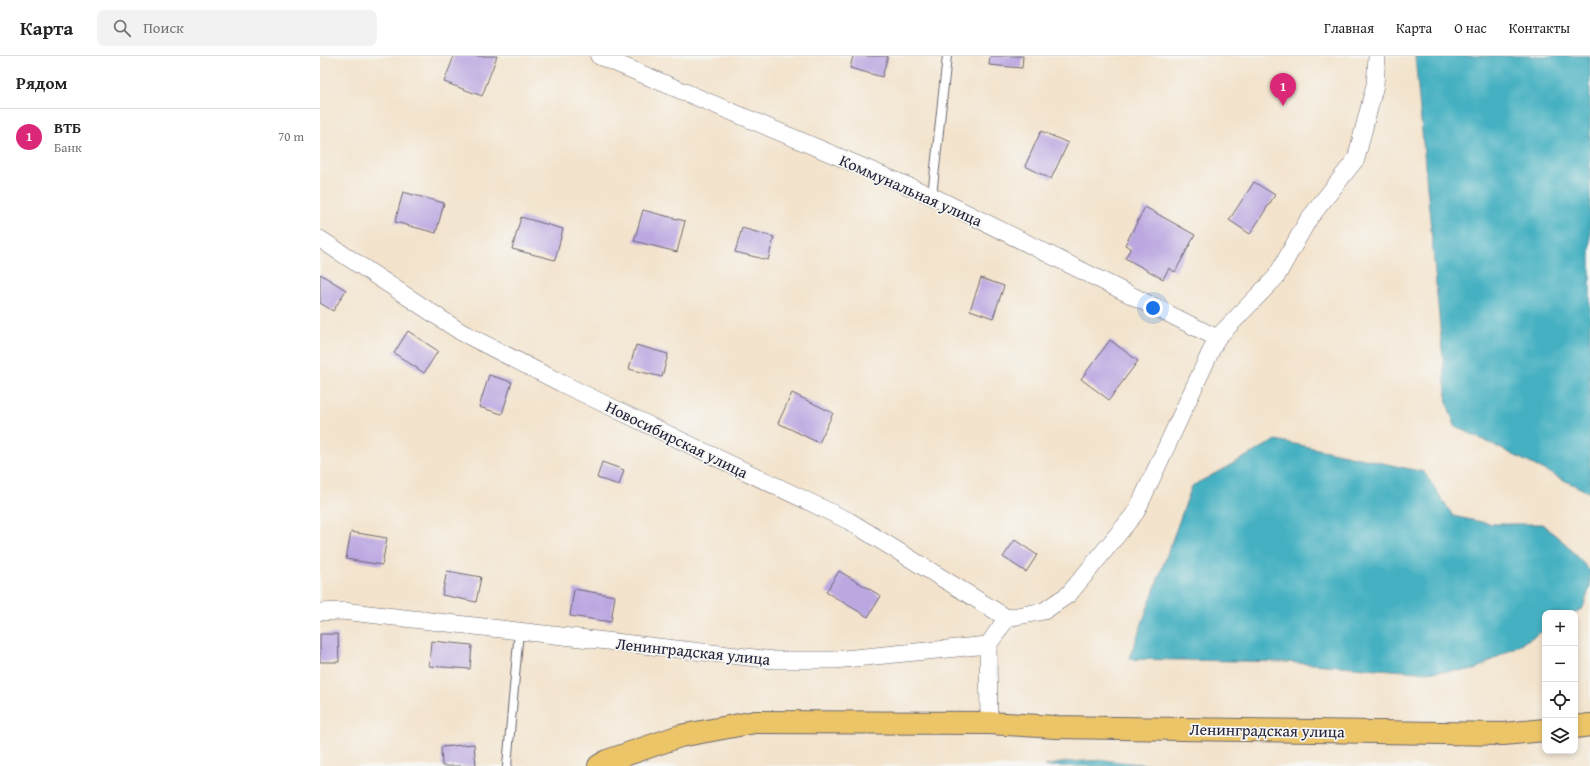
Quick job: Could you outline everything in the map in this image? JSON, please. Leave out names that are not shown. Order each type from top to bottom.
[{"type":"main road","name":"Ленинградская улица","points":[[599,766],[607,761],[680,736],[755,722],[990,724],[1055,727],[1503,734],[1542,730]]},
{"type":"main road","points":[[1578,727],[1590,725]]},
{"type":"street","name":"Коммунальная улица","points":[[599,56],[932,196],[1217,338]]},
{"type":"street","points":[[990,724],[988,645],[1007,618],[1044,611],[1069,594],[1136,512],[1217,338],[1276,277],[1308,220],[1356,159],[1375,85],[1377,56]]},
{"type":"street","name":"Новосибирская улица","points":[[320,239],[461,332],[561,383],[849,522],[1007,618]]},
{"type":"street","name":"Ленинградская улица","points":[[320,612],[342,611],[774,660],[834,660],[988,645]]},
{"type":"lane","points":[[932,196],[946,56]]},
{"type":"lane","points":[[507,766],[519,631]]},
{"type":"water","points":[[1415,56],[1590,56],[1590,493],[1455,426],[1447,403]]},
{"type":"water","points":[[1276,440],[1424,472],[1453,516],[1491,524],[1542,524],[1567,545],[1590,571],[1590,587],[1583,608],[1578,611],[1542,610],[1542,632],[1475,670],[1419,672],[1286,662],[1129,659],[1192,486]]},
{"type":"water","points":[[1104,760],[1157,766],[1045,766],[1066,762]]},
{"type":"building","points":[[454,56],[497,56],[482,96],[444,82]]},
{"type":"building","points":[[853,56],[888,56],[882,77],[850,68]]},
{"type":"building","points":[[990,56],[1023,56],[1022,68],[989,65]]},
{"type":"building","points":[[1041,131],[1068,143],[1051,179],[1025,166]]},
{"type":"building","points":[[1254,182],[1275,195],[1250,234],[1229,220]]},
{"type":"building","points":[[403,192],[444,203],[436,233],[395,222]]},
{"type":"building","points":[[1145,207],[1195,235],[1175,272],[1169,268],[1163,279],[1125,258],[1131,248],[1125,245]]},
{"type":"building","points":[[643,210],[685,221],[677,252],[634,241]]},
{"type":"building","points":[[521,217],[563,229],[555,260],[512,249]]},
{"type":"building","points":[[742,228],[774,237],[768,260],[735,252]]},
{"type":"building","points":[[320,274],[346,290],[333,311],[320,303]]},
{"type":"building","points":[[981,278],[1004,286],[993,318],[970,310]]},
{"type":"building","points":[[408,331],[438,351],[424,373],[394,353]]},
{"type":"building","points":[[1110,340],[1138,361],[1109,400],[1081,379]]},
{"type":"building","points":[[636,345],[668,354],[662,377],[629,369]]},
{"type":"building","points":[[489,375],[512,382],[502,414],[479,407]]},
{"type":"building","points":[[792,393],[833,413],[819,443],[778,423]]},
{"type":"building","points":[[602,462],[624,470],[619,485],[597,478]]},
{"type":"building","points":[[351,532],[387,538],[382,565],[346,559]]},
{"type":"building","points":[[1015,540],[1037,555],[1026,572],[1003,557]]},
{"type":"building","points":[[447,571],[481,577],[476,602],[442,595]]},
{"type":"building","points":[[839,571],[881,596],[868,617],[826,592]]},
{"type":"building","points":[[574,589],[615,596],[611,622],[570,616]]},
{"type":"building","points":[[320,634],[338,634],[339,662],[320,662]]},
{"type":"building","points":[[431,641],[472,645],[470,669],[429,666]]},
{"type":"building","points":[[474,744],[476,766],[442,766],[441,747]]},
{"type":"place","name":"ВТБ","points":[[1283,106]]}]
